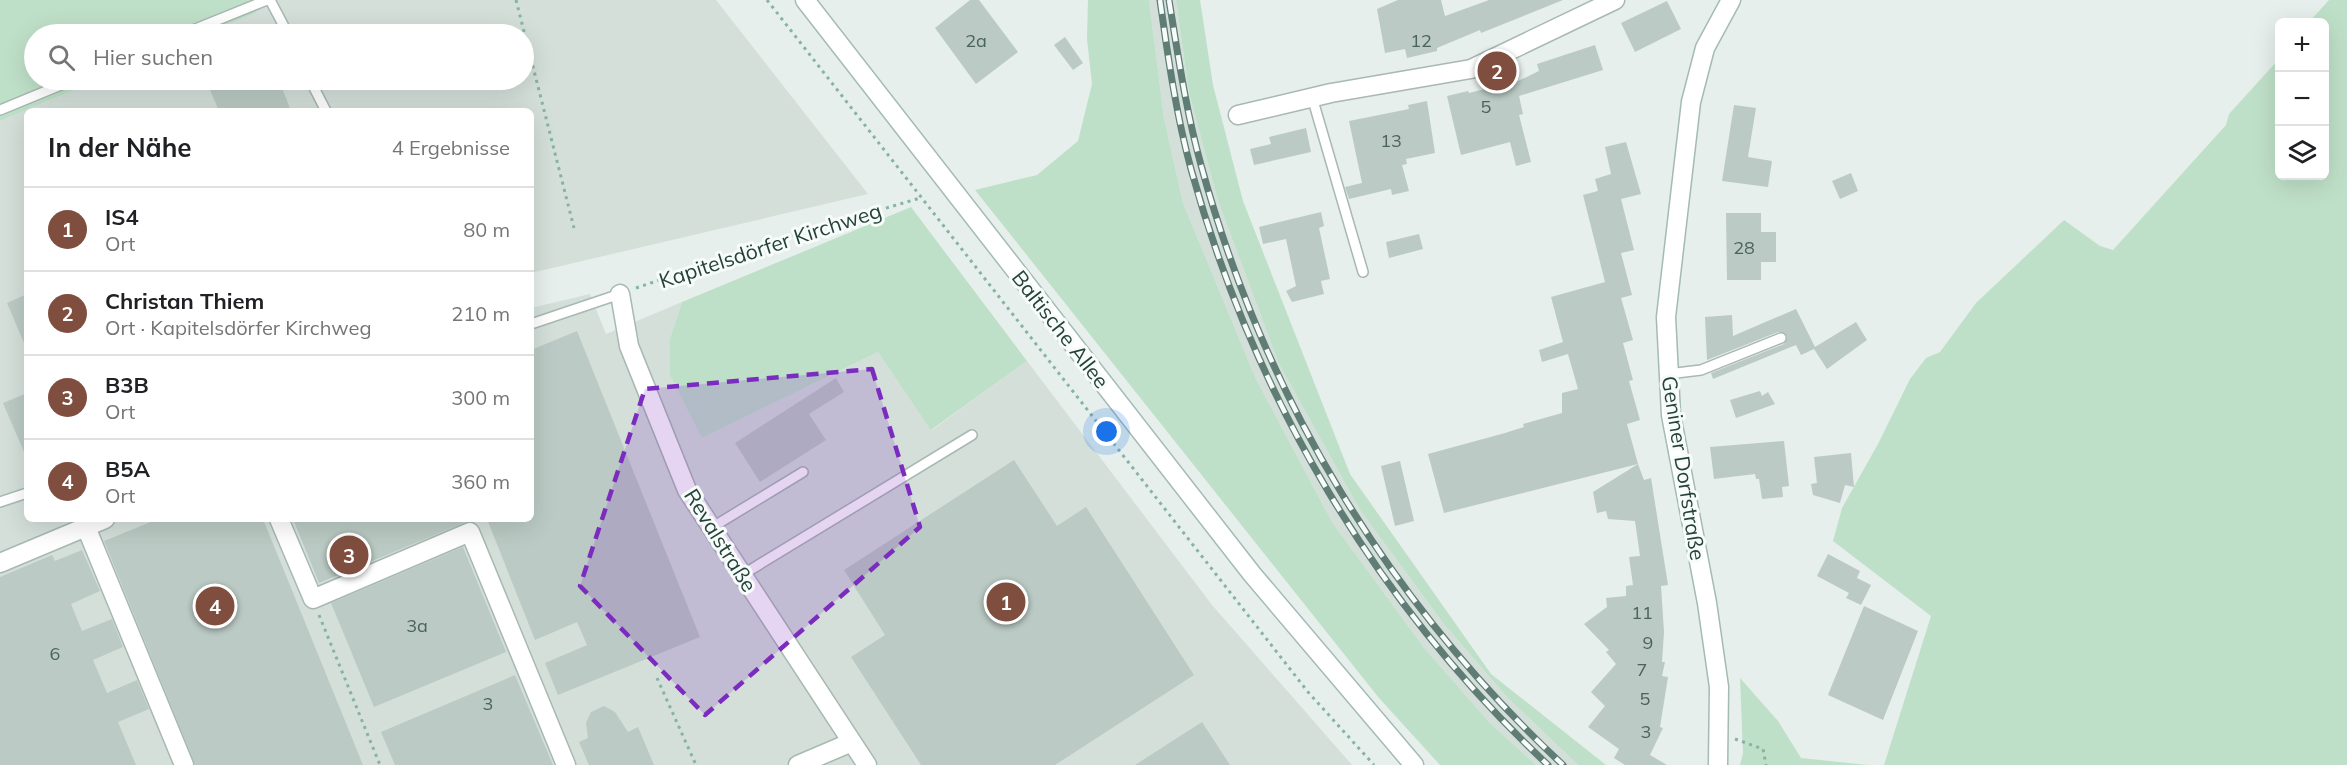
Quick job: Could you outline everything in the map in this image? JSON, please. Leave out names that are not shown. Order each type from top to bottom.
[{"type":"street","name":"Baltische Allee","points":[[805,0],[1252,574],[1414,765]]},
{"type":"street","points":[[1238,115],[1312,97],[1471,69],[1615,0]]},
{"type":"street","name":"Geniner Dorfstraße","points":[[1718,765],[1719,687],[1707,603],[1671,415],[1666,317],[1691,102],[1705,48],[1730,0]]},
{"type":"street","name":"Revalstraße","points":[[620,294],[629,346],[687,489],[867,765]]},
{"type":"street","points":[[0,563],[98,522]]},
{"type":"street","points":[[280,522],[313,599],[470,532],[566,765]]},
{"type":"street","points":[[86,527],[184,765]]},
{"type":"street","points":[[798,765],[852,742]]},
{"type":"lane","points":[[208,24],[268,0],[282,24]]},
{"type":"lane","points":[[0,110],[49,90]]},
{"type":"lane","points":[[315,90],[324,108]]},
{"type":"lane","points":[[1312,97],[1363,272]]},
{"type":"lane","points":[[534,323],[620,294]]},
{"type":"lane","points":[[1668,374],[1701,370],[1781,338]]},
{"type":"lane","points":[[742,575],[972,435]]},
{"type":"lane","points":[[711,528],[803,472]]},
{"type":"lane","points":[[0,502],[24,494]]},
{"type":"path","points":[[516,0],[522,24]]},
{"type":"path","points":[[767,0],[1308,692],[1374,765]]},
{"type":"path","points":[[534,71],[574,228]]},
{"type":"path","name":"Kapitelsdörfer Kirchweg","points":[[620,294],[772,242],[920,198]]},
{"type":"path","points":[[313,599],[380,765]]},
{"type":"path","points":[[657,678],[696,765]]},
{"type":"path","points":[[1737,740],[1763,749],[1766,765]]},
{"type":"highlighted area","points":[[872,369],[920,527],[705,715],[580,586],[645,389]]},
{"type":"shaded area","points":[[250,0],[716,0],[868,194],[534,272],[534,108],[31,108],[74,90],[534,90],[534,24],[229,24],[255,13]]},
{"type":"shaded area","points":[[1149,0],[1176,0],[1189,93],[1218,201],[1279,364],[1360,510],[1443,623],[1507,697],[1578,765],[1536,765],[1490,723],[1425,649],[1332,522],[1256,379],[1183,203],[1164,118]]},
{"type":"shaded area","points":[[24,111],[24,522],[534,522],[534,307],[590,294],[606,334],[682,302],[670,338],[702,438],[878,352],[932,430],[1027,361],[1212,605],[1352,765],[0,765],[0,121]]},
{"type":"green space","points":[[0,0],[250,0],[256,13],[229,24],[24,24],[24,90],[74,90],[31,108],[24,108],[24,111],[0,121]]},
{"type":"green space","points":[[1088,0],[1149,0],[1164,118],[1183,203],[1256,379],[1332,522],[1425,649],[1490,723],[1536,765],[1440,765],[1379,698],[975,190],[1037,175],[1078,141],[1092,84],[1087,39]]},
{"type":"green space","points":[[1176,0],[1200,0],[1213,85],[1243,201],[1350,474],[1491,674],[1606,765],[1578,765],[1507,697],[1443,623],[1360,510],[1279,364],[1218,201],[1189,93]]},
{"type":"green space","points":[[2329,0],[2347,0],[2347,765],[1884,765],[1931,616],[1833,541],[1842,508],[1878,444],[1910,379],[1926,358],[1940,352],[1976,303],[2064,220],[2100,246],[2113,250],[2226,125],[2229,114],[2275,63],[2275,180],[2329,180],[2329,18],[2313,18]]},
{"type":"green space","points":[[911,207],[1027,361],[931,430],[878,352],[702,438],[670,375],[670,338],[682,302]]},
{"type":"green space","points":[[1740,678],[1778,721],[1801,758],[1868,765],[1740,765],[1743,753]]},
{"type":"building","points":[[970,0],[979,0],[1018,52],[976,84],[935,28]]},
{"type":"building","points":[[1398,0],[1441,0],[1445,16],[1489,0],[1563,0],[1481,33],[1480,30],[1437,48],[1437,51],[1407,58],[1405,49],[1385,53],[1377,9]]},
{"type":"building","points":[[1667,1],[1681,29],[1635,52],[1621,23]]},
{"type":"building","points":[[1065,37],[1083,63],[1073,70],[1054,45]]},
{"type":"building","points":[[1595,45],[1603,70],[1519,96],[1523,114],[1519,115],[1531,162],[1516,166],[1510,142],[1461,155],[1447,96],[1518,81],[1539,71],[1537,64]]},
{"type":"building","points":[[210,90],[283,90],[290,108],[218,108]]},
{"type":"building","points":[[1427,101],[1435,153],[1406,159],[1407,164],[1402,165],[1409,191],[1392,195],[1391,189],[1349,199],[1345,187],[1362,183],[1349,121],[1409,109],[1408,105]]},
{"type":"building","points":[[1734,105],[1756,108],[1748,157],[1772,161],[1768,187],[1722,181]]},
{"type":"building","points":[[1306,128],[1311,152],[1254,165],[1250,149],[1271,144],[1269,137]]},
{"type":"building","points":[[1626,142],[1641,194],[1621,199],[1634,250],[1621,253],[1632,295],[1621,298],[1633,340],[1623,343],[1633,380],[1629,381],[1640,420],[1627,424],[1638,464],[1444,513],[1428,454],[1505,433],[1524,427],[1523,424],[1562,413],[1562,393],[1578,389],[1568,354],[1542,362],[1539,350],[1563,342],[1551,297],[1605,282],[1583,195],[1598,191],[1595,179],[1611,174],[1605,147]]},
{"type":"building","points":[[1851,173],[1858,191],[1840,199],[1832,181]]},
{"type":"building","points":[[1321,212],[1324,226],[1319,228],[1330,279],[1321,281],[1324,294],[1292,302],[1286,291],[1296,286],[1286,239],[1263,244],[1259,227]]},
{"type":"building","points":[[1726,213],[1761,213],[1761,232],[1776,232],[1776,262],[1761,262],[1761,280],[1727,280]]},
{"type":"building","points":[[1419,234],[1423,249],[1389,258],[1386,242]]},
{"type":"building","points":[[24,295],[24,343],[7,303]]},
{"type":"building","points":[[1796,309],[1815,347],[1856,322],[1867,340],[1827,369],[1814,349],[1801,355],[1796,345],[1713,379],[1711,373],[1784,344],[1787,336],[1778,332],[1707,360],[1705,317],[1732,315],[1733,336]]},
{"type":"building","points":[[577,331],[700,637],[558,695],[545,663],[587,645],[577,622],[535,640],[488,522],[534,522],[534,349]]},
{"type":"building","points":[[836,378],[844,392],[809,414],[826,440],[760,482],[735,443]]},
{"type":"building","points":[[1760,391],[1762,396],[1768,392],[1775,404],[1736,418],[1730,400]]},
{"type":"building","points":[[24,394],[24,452],[3,403]]},
{"type":"building","points":[[1784,441],[1789,486],[1782,487],[1783,497],[1762,499],[1759,479],[1756,479],[1755,474],[1714,479],[1710,447]]},
{"type":"building","points":[[1851,453],[1854,487],[1845,485],[1840,503],[1813,495],[1811,484],[1817,483],[1814,457]]},
{"type":"building","points":[[1014,460],[1057,526],[1086,507],[1194,675],[1055,765],[921,765],[851,657],[885,635],[844,570]]},
{"type":"building","points":[[1400,461],[1414,521],[1395,526],[1381,466]]},
{"type":"building","points":[[1638,464],[1644,480],[1651,478],[1668,585],[1661,586],[1664,632],[1662,662],[1665,662],[1662,676],[1668,677],[1660,727],[1663,728],[1650,755],[1667,765],[1625,765],[1614,758],[1619,749],[1588,727],[1605,706],[1591,692],[1616,664],[1606,652],[1609,650],[1584,624],[1607,607],[1606,598],[1626,596],[1626,586],[1633,585],[1629,557],[1640,556],[1635,521],[1608,519],[1606,511],[1597,513],[1593,492]]},
{"type":"building","points":[[151,522],[264,522],[363,765],[195,765],[104,541]]},
{"type":"building","points":[[294,522],[466,522],[319,583]]},
{"type":"building","points":[[463,547],[506,652],[374,707],[331,603]]},
{"type":"building","points":[[82,550],[100,591],[71,604],[82,631],[112,619],[123,647],[93,660],[107,693],[137,680],[149,709],[118,722],[136,765],[0,765],[0,577],[52,555],[55,561]]},
{"type":"building","points":[[1828,554],[1860,571],[1857,578],[1871,585],[1861,605],[1846,598],[1849,593],[1817,576]]},
{"type":"building","points":[[1864,606],[1918,631],[1883,720],[1828,695]]},
{"type":"building","points":[[515,675],[553,765],[395,765],[381,732]]},
{"type":"building","points":[[604,706],[615,712],[628,732],[638,727],[654,765],[589,765],[579,742],[588,738],[586,723],[591,712]]},
{"type":"building","points":[[1202,722],[1230,765],[1135,765]]},
{"type":"railway","points":[[1160,0],[1169,64],[1191,169],[1217,253],[1249,336],[1286,415],[1329,492],[1376,566],[1429,636],[1486,703],[1548,765]]},
{"type":"railway","points":[[1169,0],[1196,145],[1227,250],[1260,333],[1297,413],[1340,490],[1388,564],[1441,635],[1500,702],[1563,765]]},
{"type":"place","name":"Christan Thiem","points":[[1497,71]]},
{"type":"place","name":"B3B","points":[[349,555]]},
{"type":"place","name":"IS4","points":[[1006,602]]},
{"type":"place","name":"B5A","points":[[215,606]]}]
